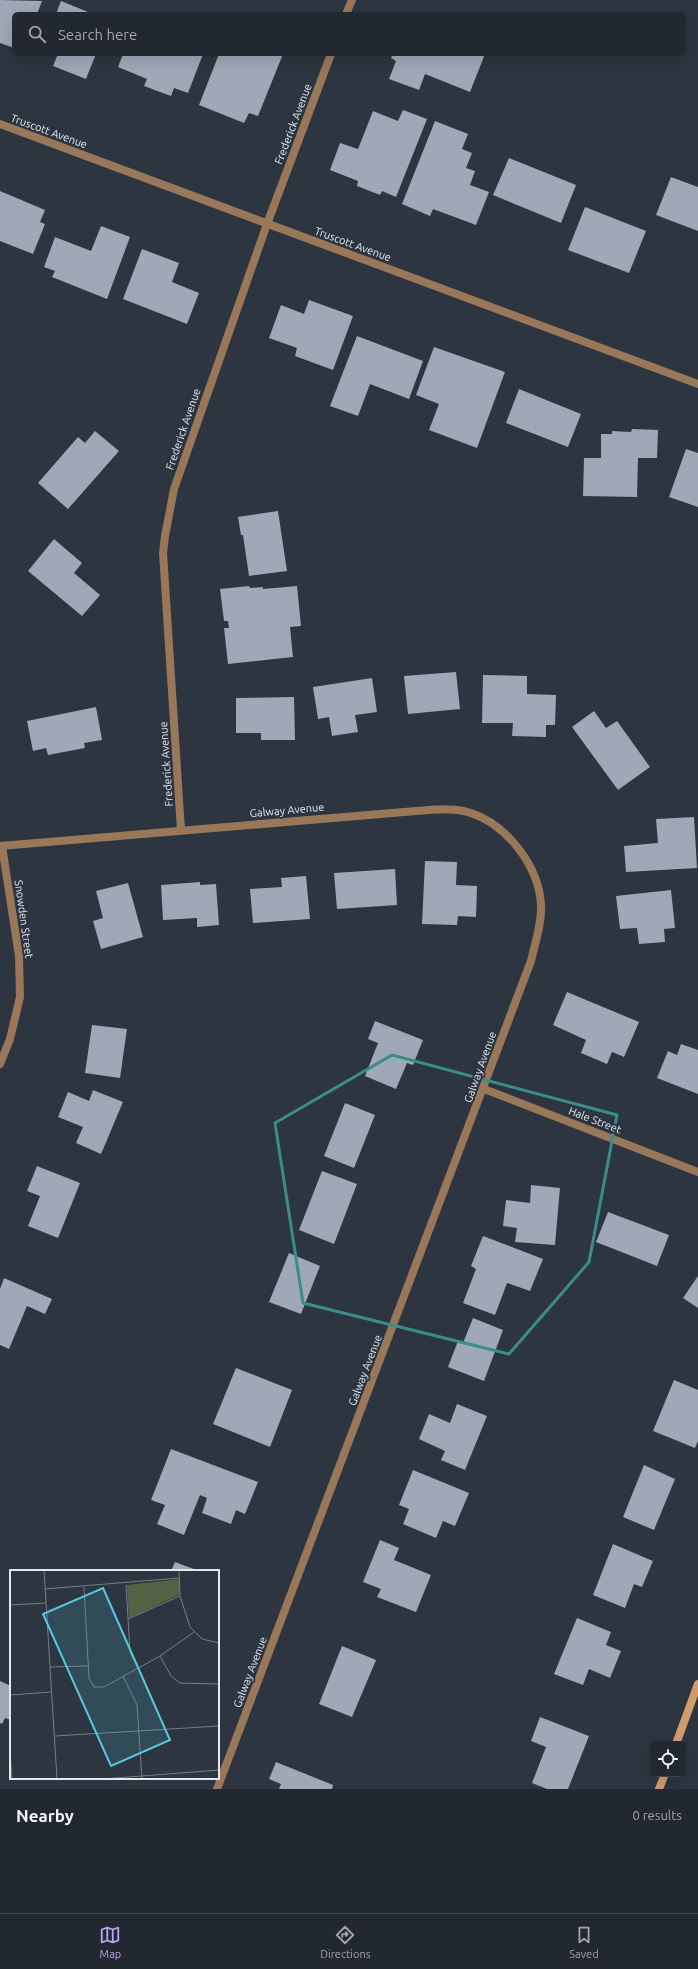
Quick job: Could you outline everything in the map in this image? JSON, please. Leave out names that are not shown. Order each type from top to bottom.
[{"type":"main road","points":[[677,1741],[698,1684]]},
{"type":"main road","points":[[659,1789],[663,1777]]},
{"type":"street","points":[[347,12],[352,0]]},
{"type":"street","name":"Frederick Avenue","points":[[181,830],[163,553],[174,489],[266,224],[330,56]]},
{"type":"street","name":"Truscott Avenue","points":[[0,124],[698,384]]},
{"type":"street","name":"Galway Avenue","points":[[1,846],[181,830],[443,810],[471,813],[494,824],[522,851],[533,875],[541,904],[540,920],[531,961],[484,1089],[217,1789]]},
{"type":"street","name":"Snowden Street","points":[[0,1064],[10,1039],[20,997],[19,956],[1,846]]},
{"type":"street","name":"Hale Street","points":[[484,1089],[698,1172]]},
{"type":"highlighted area","points":[[392,1055],[617,1115],[589,1262],[509,1354],[303,1303],[275,1123]]},
{"type":"building","points":[[0,0],[42,1],[38,12],[12,12],[12,47],[0,43]]},
{"type":"building","points":[[61,1],[88,12],[57,12]]},
{"type":"building","points":[[57,56],[95,56],[86,79],[53,66]]},
{"type":"building","points":[[122,56],[202,56],[188,93],[174,88],[171,96],[144,86],[147,79],[118,67]]},
{"type":"building","points":[[218,56],[282,56],[258,116],[249,113],[244,123],[199,105]]},
{"type":"building","points":[[392,56],[484,56],[470,92],[425,74],[419,90],[389,79],[396,61],[391,58]]},
{"type":"building","points":[[403,110],[427,119],[396,197],[382,191],[380,195],[357,186],[358,181],[330,170],[340,143],[358,149],[373,111],[398,121]]},
{"type":"building","points":[[435,121],[468,134],[462,149],[472,153],[466,168],[475,171],[470,185],[489,192],[476,225],[433,209],[430,216],[402,204]]},
{"type":"building","points":[[509,158],[576,185],[561,223],[493,195]]},
{"type":"building","points":[[671,177],[698,187],[698,231],[656,215]]},
{"type":"building","points":[[0,191],[45,210],[40,222],[45,224],[33,254],[0,241]]},
{"type":"building","points":[[585,207],[646,231],[629,273],[568,250]]},
{"type":"building","points":[[101,226],[130,237],[107,299],[52,277],[55,271],[44,267],[55,237],[91,251]]},
{"type":"building","points":[[142,249],[179,263],[172,282],[199,293],[187,324],[123,299]]},
{"type":"building","points":[[309,300],[353,316],[333,370],[295,356],[297,348],[269,338],[281,305],[304,314]]},
{"type":"building","points":[[357,336],[423,361],[409,399],[370,384],[358,416],[330,406]]},
{"type":"building","points":[[434,347],[505,372],[477,448],[429,430],[439,404],[416,395]]},
{"type":"building","points":[[519,389],[581,414],[568,447],[506,423]]},
{"type":"building","points":[[632,429],[658,430],[657,458],[638,458],[637,497],[583,496],[584,458],[601,458],[601,434],[612,434],[612,431],[631,432]]},
{"type":"building","points":[[95,431],[119,451],[68,509],[38,483],[78,437],[85,443]]},
{"type":"building","points":[[686,449],[698,453],[698,507],[669,497]]},
{"type":"building","points":[[278,511],[287,571],[249,576],[243,535],[241,535],[238,517]]},
{"type":"building","points":[[54,539],[82,563],[74,573],[100,595],[82,616],[28,571]]},
{"type":"building","points":[[249,586],[250,588],[263,587],[263,589],[297,586],[301,626],[290,627],[293,657],[228,664],[224,628],[229,628],[228,621],[224,621],[220,589]]},
{"type":"building","points":[[456,672],[460,709],[408,714],[404,676]]},
{"type":"building","points":[[483,675],[527,676],[527,694],[556,695],[555,725],[546,725],[546,737],[512,736],[513,723],[482,723]]},
{"type":"building","points":[[372,678],[377,712],[355,715],[358,732],[332,736],[329,717],[318,719],[313,687]]},
{"type":"building","points":[[294,697],[295,740],[261,740],[261,733],[236,733],[236,698]]},
{"type":"building","points":[[96,707],[102,740],[84,743],[85,748],[48,755],[46,748],[33,751],[27,721]]},
{"type":"building","points":[[594,711],[606,728],[617,721],[650,767],[618,790],[572,727]]},
{"type":"building","points":[[694,817],[697,868],[626,872],[624,846],[658,843],[656,819]]},
{"type":"building","points":[[425,861],[457,862],[456,885],[477,886],[476,917],[458,916],[457,925],[422,924]]},
{"type":"building","points":[[395,869],[397,905],[337,909],[334,873]]},
{"type":"building","points":[[306,876],[310,919],[253,923],[250,889],[282,887],[281,878]]},
{"type":"building","points":[[200,882],[200,885],[216,884],[219,925],[197,927],[197,918],[163,920],[161,885]]},
{"type":"building","points":[[128,883],[143,937],[101,949],[93,921],[103,918],[96,891]]},
{"type":"building","points":[[671,890],[675,928],[664,929],[665,942],[639,944],[637,928],[620,929],[616,896]]},
{"type":"building","points":[[567,992],[639,1022],[624,1057],[612,1052],[607,1064],[581,1053],[586,1040],[553,1025]]},
{"type":"building","points":[[375,1021],[423,1040],[413,1065],[407,1063],[396,1089],[365,1076],[378,1043],[368,1039]]},
{"type":"building","points":[[92,1025],[127,1029],[120,1078],[85,1073]]},
{"type":"building","points":[[681,1044],[698,1050],[698,1094],[657,1078],[668,1051],[677,1055]]},
{"type":"building","points":[[93,1090],[123,1102],[101,1154],[76,1143],[83,1127],[58,1117],[68,1092],[89,1101]]},
{"type":"building","points":[[345,1103],[375,1115],[354,1168],[324,1156]]},
{"type":"building","points":[[37,1166],[80,1183],[58,1238],[28,1226],[40,1196],[27,1191]]},
{"type":"building","points":[[322,1171],[357,1184],[334,1244],[299,1230]]},
{"type":"building","points":[[531,1185],[560,1188],[555,1245],[515,1242],[517,1228],[503,1226],[506,1200],[530,1203]]},
{"type":"building","points":[[608,1212],[669,1235],[657,1266],[596,1242]]},
{"type":"building","points":[[483,1236],[543,1259],[530,1291],[507,1283],[495,1315],[463,1303],[476,1269],[471,1266]]},
{"type":"building","points":[[289,1253],[320,1266],[301,1314],[269,1302]]},
{"type":"building","points":[[698,1276],[698,1308],[683,1298]]},
{"type":"building","points":[[4,1278],[52,1299],[45,1314],[27,1306],[9,1349],[0,1345],[0,1289]]},
{"type":"building","points":[[473,1318],[503,1330],[484,1381],[448,1367],[458,1341],[463,1343]]},
{"type":"building","points":[[236,1368],[292,1390],[270,1447],[213,1424]]},
{"type":"building","points":[[674,1380],[698,1390],[698,1441],[695,1448],[653,1431]]},
{"type":"building","points":[[457,1404],[487,1416],[465,1470],[441,1460],[445,1451],[419,1439],[429,1414],[450,1423]]},
{"type":"building","points":[[171,1449],[258,1482],[245,1514],[236,1510],[231,1524],[202,1513],[207,1498],[200,1495],[184,1535],[157,1524],[165,1505],[151,1500]]},
{"type":"building","points":[[644,1465],[675,1479],[654,1530],[623,1517]]},
{"type":"building","points":[[413,1470],[469,1493],[455,1526],[443,1521],[436,1538],[403,1524],[409,1509],[399,1505]]},
{"type":"building","points":[[380,1540],[399,1548],[394,1560],[431,1575],[416,1612],[377,1597],[381,1589],[363,1582]]},
{"type":"building","points":[[613,1544],[653,1561],[642,1587],[634,1584],[625,1608],[593,1595]]},
{"type":"building","points":[[175,1562],[196,1570],[171,1570]]},
{"type":"building","points":[[577,1618],[611,1632],[606,1645],[621,1651],[610,1678],[589,1669],[583,1685],[554,1674]]},
{"type":"building","points":[[342,1646],[376,1660],[352,1717],[319,1704]]},
{"type":"building","points":[[0,1681],[10,1686],[10,1720],[5,1718],[2,1724],[0,1723]]},
{"type":"building","points":[[540,1717],[589,1736],[568,1789],[547,1789],[532,1783],[546,1747],[531,1741]]},
{"type":"building","points":[[276,1762],[333,1785],[332,1789],[279,1789],[281,1784],[269,1779]]}]
